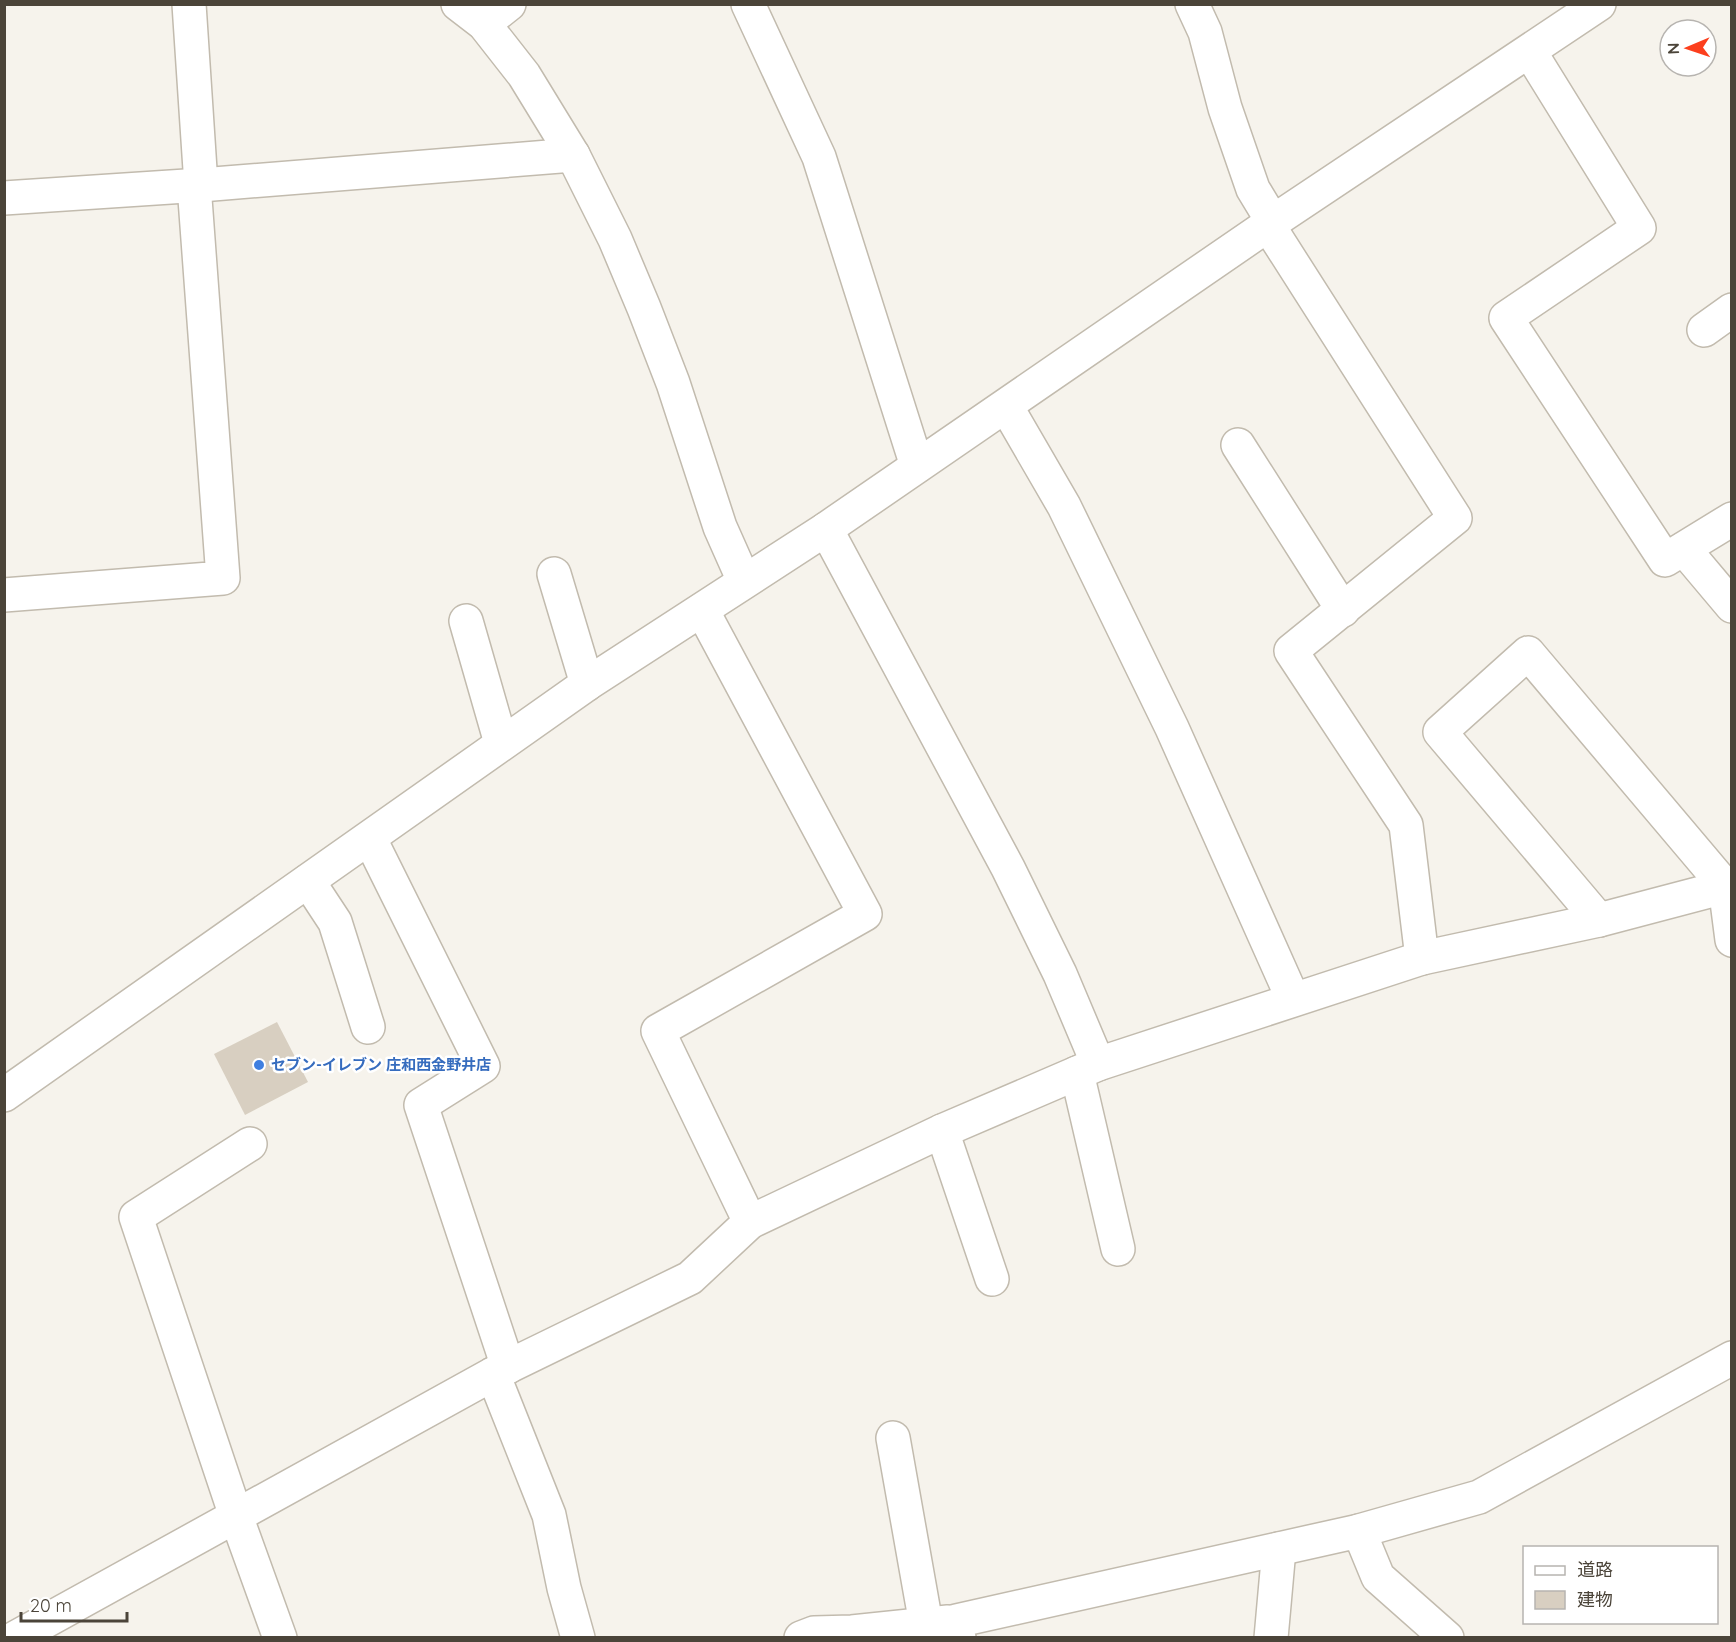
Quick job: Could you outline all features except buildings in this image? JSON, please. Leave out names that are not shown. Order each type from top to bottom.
[{"type":"street","points":[[4,595],[223,578],[189,4]]},
{"type":"street","points":[[458,4],[484,24],[524,75],[573,155],[615,239],[672,383],[720,527],[744,581]]},
{"type":"street","points":[[484,24],[509,4]]},
{"type":"street","points":[[748,4],[819,157],[917,466]]},
{"type":"street","points":[[1192,4],[1205,32],[1225,108],[1253,189],[1270,223],[1455,518],[1291,651],[1406,825],[1422,958]]},
{"type":"street","points":[[4,1095],[587,684],[826,529],[1270,223],[1599,4]]},
{"type":"street","points":[[1530,52],[1639,228],[1506,318],[1665,560],[1731,519]]},
{"type":"street","points":[[4,198],[573,155]]},
{"type":"street","points":[[1704,330],[1731,310]]},
{"type":"street","points":[[1006,406],[1064,506],[1172,728],[1293,999]]},
{"type":"street","points":[[1238,445],[1343,610]]},
{"type":"street","points":[[826,529],[1008,868],[1060,974],[1087,1068],[1118,1249]]},
{"type":"street","points":[[1684,549],[1731,606]]},
{"type":"street","points":[[554,574],[587,684]]},
{"type":"street","points":[[702,610],[865,914],[658,1031],[750,1222]]},
{"type":"street","points":[[466,621],[501,743]]},
{"type":"street","points":[[1599,920],[1440,732],[1528,653],[1728,886],[1731,940]]},
{"type":"street","points":[[370,839],[483,1066],[421,1105],[501,1371],[549,1515],[564,1588],[578,1638]]},
{"type":"street","points":[[308,881],[335,922],[368,1027]]},
{"type":"street","points":[[15,1638],[501,1371],[690,1278],[750,1222],[942,1131],[1087,1068],[1422,958],[1599,920],[1728,886]]},
{"type":"street","points":[[942,1131],[992,1279]]},
{"type":"street","points":[[250,1144],[136,1217],[236,1516],[280,1638]]},
{"type":"street","points":[[801,1638],[814,1633],[947,1628],[1359,1531],[1479,1497],[1731,1358]]},
{"type":"street","points":[[893,1438],[947,1628]]},
{"type":"street","points":[[1359,1531],[1378,1577],[1447,1638]]},
{"type":"street","points":[[1271,1638],[1279,1549]]},
{"type":"place","name":"セブン-イレブン 庄和西金野井店","points":[[259,1065]]}]
